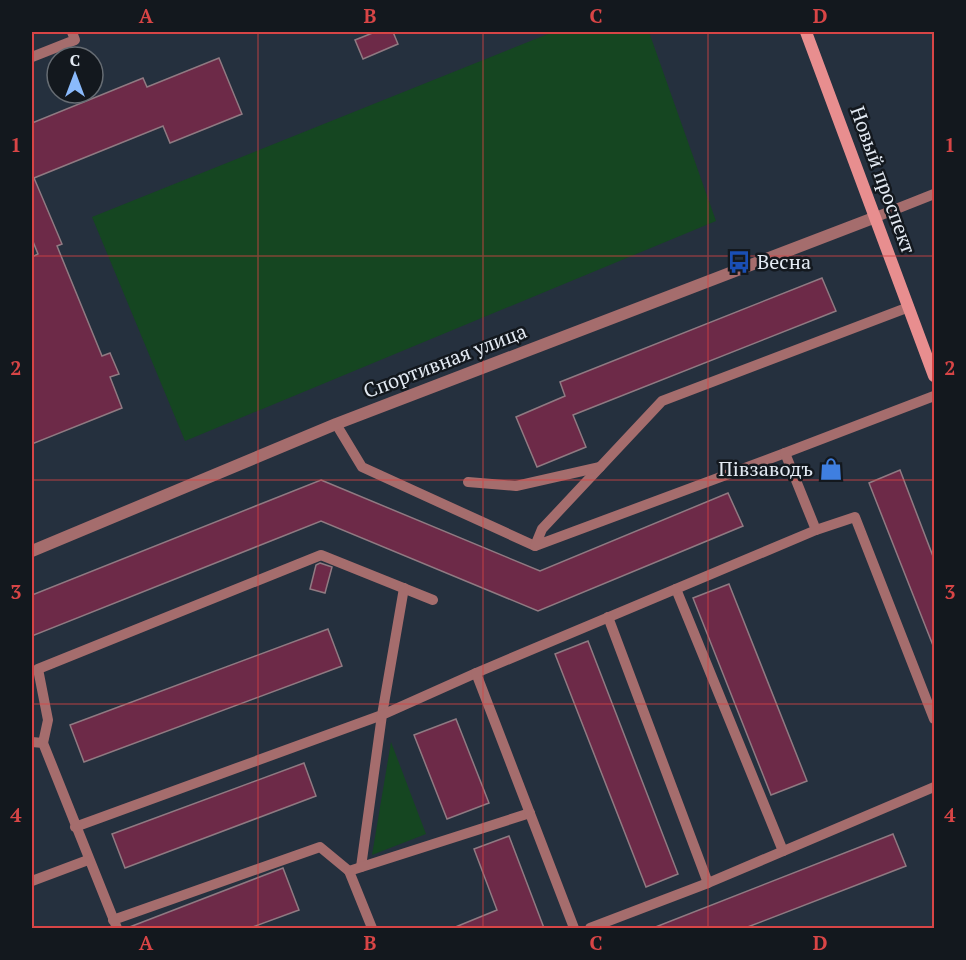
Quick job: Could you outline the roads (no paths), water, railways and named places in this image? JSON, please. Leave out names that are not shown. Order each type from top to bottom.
[{"type":"street","name":"Новый проспект","points":[[806,32],[934,376]]},
{"type":"street","name":"Спортивная улица","points":[[32,551],[336,424],[876,217]]},
{"type":"lane","points":[[32,57],[75,40],[72,32]]},
{"type":"lane","points":[[876,217],[934,194]]},
{"type":"lane","points":[[534,546],[542,529],[662,401],[909,307]]},
{"type":"lane","points":[[336,424],[362,467],[534,546],[934,396]]},
{"type":"lane","points":[[785,453],[816,530]]},
{"type":"lane","points":[[468,482],[516,486],[600,467]]},
{"type":"lane","points":[[75,827],[382,715],[608,617],[816,530],[855,517],[934,718]]},
{"type":"lane","points":[[372,928],[349,871],[320,847],[115,924],[43,743],[48,720],[38,669],[321,555],[433,600]]},
{"type":"lane","points":[[360,867],[382,715],[404,588]]},
{"type":"lane","points":[[676,589],[783,851]]},
{"type":"lane","points":[[608,617],[708,883]]},
{"type":"lane","points":[[476,673],[574,928]]},
{"type":"lane","points":[[32,742],[43,743]]},
{"type":"lane","points":[[590,928],[708,883],[934,787]]},
{"type":"lane","points":[[349,871],[530,813]]},
{"type":"lane","points":[[32,881],[88,860]]},
{"type":"place","name":"Весна","points":[[739,262]]},
{"type":"place","name":"Півзаводъ","points":[[831,469]]}]
